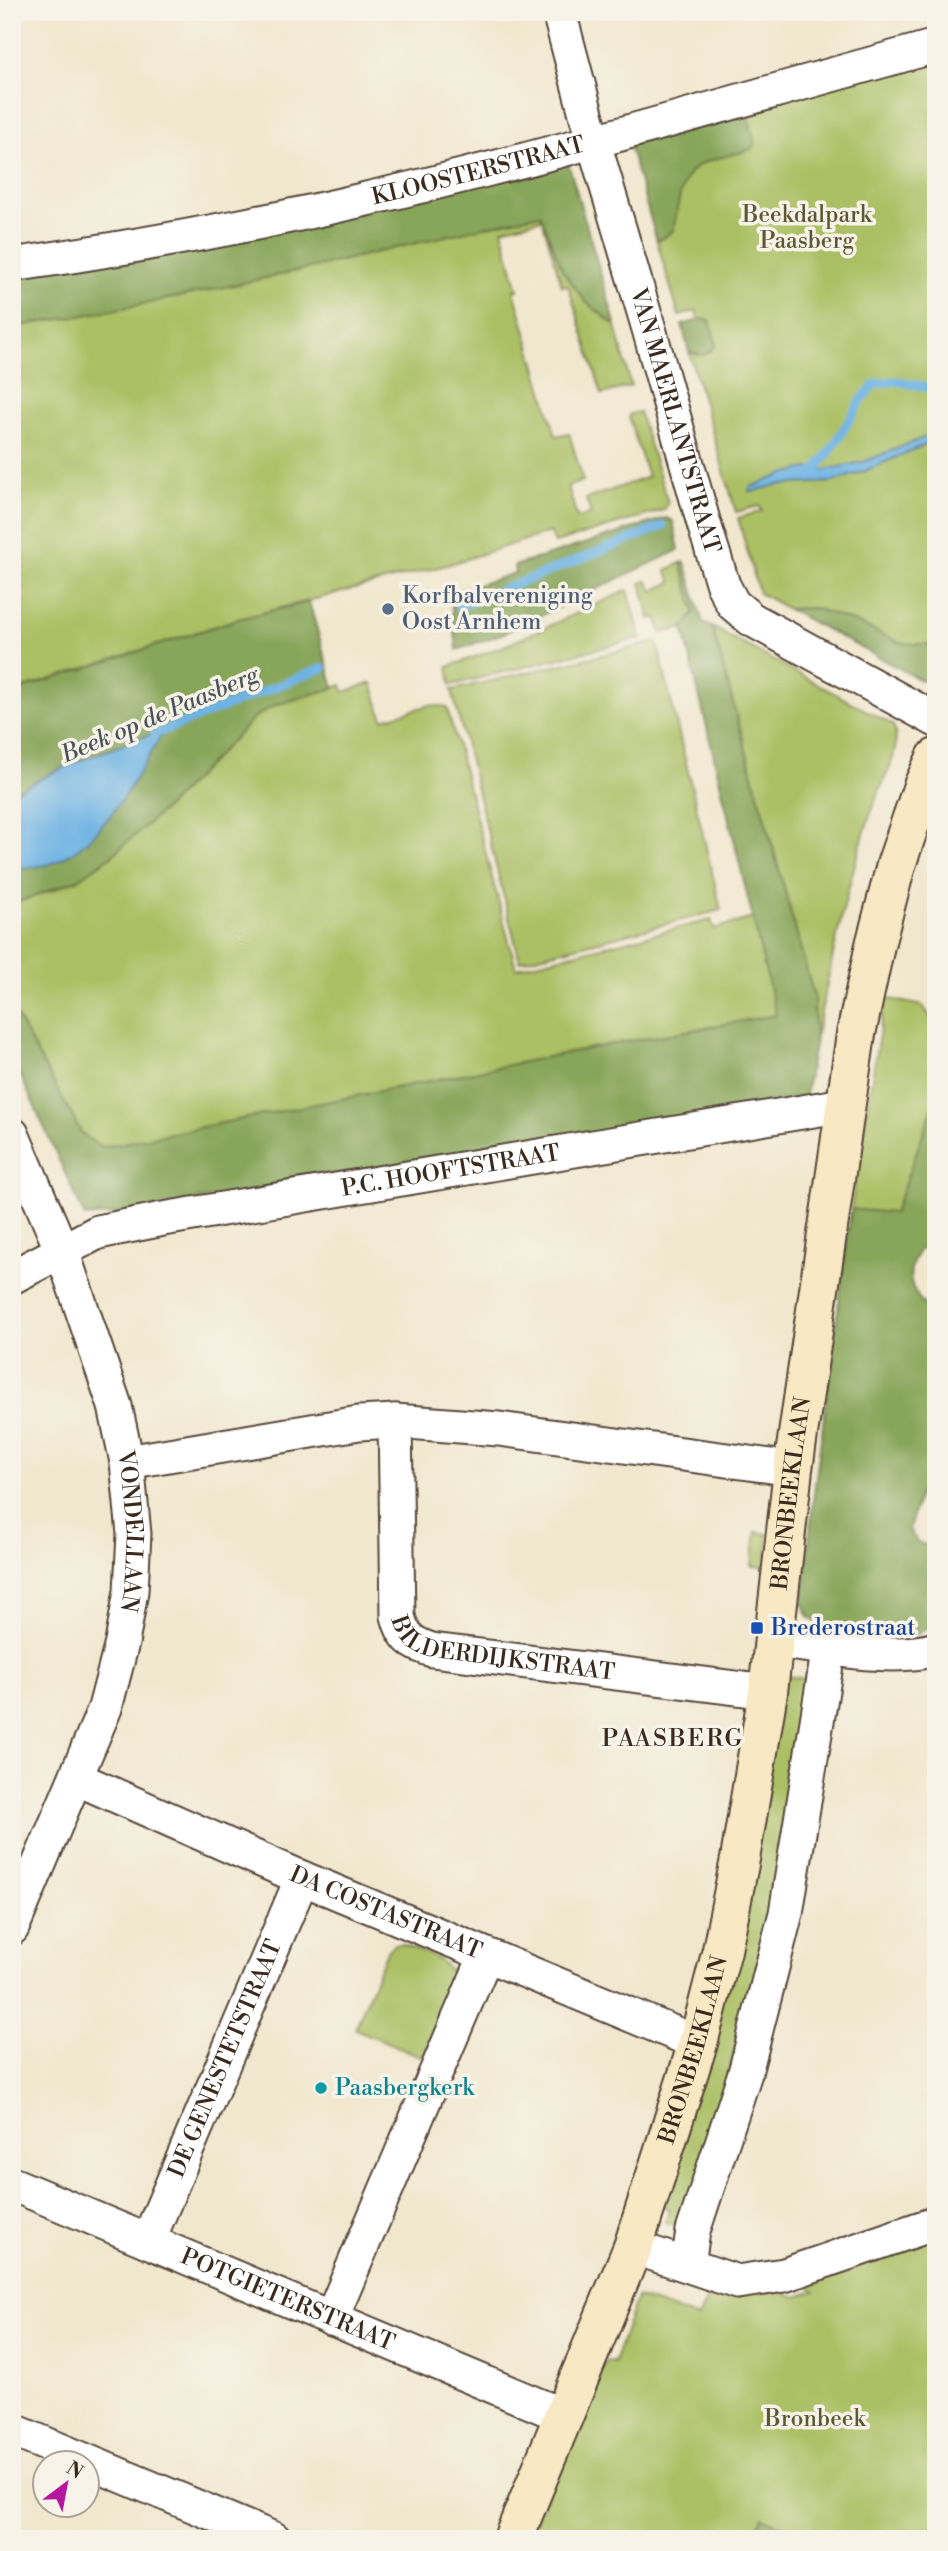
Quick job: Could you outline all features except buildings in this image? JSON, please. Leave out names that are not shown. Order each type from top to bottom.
[{"type":"street","name":"VAN MAERLANTSTRAAT","points":[[559,12],[593,140],[704,524],[723,585],[733,604],[751,618],[936,720]]},
{"type":"street","name":"KLOOSTERSTRAAT","points":[[12,265],[231,228],[363,200],[936,46]]},
{"type":"street","name":"BRONBEEKLAAN","points":[[513,2539],[633,2247],[698,2043],[722,1950],[768,1692],[793,1469],[856,1034],[896,865],[923,786],[936,758]]},
{"type":"street","name":"P.C. HOOFTSTRAAT","points":[[12,1277],[98,1232],[845,1105]]},
{"type":"street","name":"VONDELLAAN","points":[[12,1134],[62,1251],[115,1406],[127,1462],[134,1534],[131,1591],[122,1643],[105,1708],[12,1928]]},
{"type":"street","points":[[127,1462],[359,1423],[396,1420],[499,1429],[793,1469]]},
{"type":"street","name":"BILDERDIJKSTRAAT","points":[[396,1420],[398,1616],[407,1638],[417,1646],[768,1692]]},
{"type":"street","points":[[774,1641],[871,1652],[921,1653],[936,1649]]},
{"type":"street","points":[[688,2264],[693,2231],[745,2073],[786,1913],[829,1647]]},
{"type":"street","name":"DA COSTASTRAAT","points":[[76,1778],[302,1878],[698,2043]]},
{"type":"street","name":"DE GENESTETSTRAAT","points":[[148,2241],[302,1878]]},
{"type":"street","points":[[331,2319],[486,1955]]},
{"type":"street","name":"POTGIETERSTRAAT","points":[[12,2184],[564,2416]]},
{"type":"street","points":[[633,2247],[737,2282],[784,2275],[936,2223]]},
{"type":"street","points":[[12,2430],[274,2539]]},
{"type":"green space","name":"Beekdalpark Paasberg","points":[[936,57],[936,667],[800,608],[788,609],[759,593],[738,518],[762,511],[759,506],[736,512],[689,352],[697,355],[709,352],[696,311],[679,316],[657,241],[666,237],[648,164],[706,120]]},
{"type":"green space","points":[[746,109],[755,144],[751,149],[703,163],[695,168],[684,183],[673,231],[657,241],[628,142]]},
{"type":"green space","points":[[567,159],[616,326],[586,302],[563,271],[540,214],[211,290],[12,327],[12,277]]},
{"type":"green space","points":[[540,214],[542,219],[502,229],[518,290],[514,291],[556,436],[569,433],[583,481],[568,486],[577,518],[591,514],[586,499],[648,477],[629,418],[630,414],[639,412],[668,503],[664,510],[555,543],[550,532],[447,565],[238,619],[12,692],[12,327],[211,290]]},
{"type":"green space","points":[[542,219],[563,271],[586,302],[616,326],[631,386],[602,394],[568,285],[562,286]]},
{"type":"green space","points":[[702,319],[710,320],[716,344],[703,355],[689,352],[682,325]]},
{"type":"green space","points":[[666,518],[673,521],[679,550],[504,633],[457,650],[450,594],[515,573],[514,566]]},
{"type":"green space","points":[[685,562],[703,623],[712,627],[814,997],[815,1040],[805,1096],[117,1214],[85,1217],[12,1057],[12,1008],[82,1134],[104,1147],[597,1047],[776,1015],[683,628],[695,612],[681,563]]},
{"type":"green space","points":[[681,563],[695,612],[683,628],[661,633],[657,617],[650,619],[641,583],[647,581],[653,591],[672,582],[666,570]]},
{"type":"green space","points":[[628,590],[641,638],[451,685],[448,667],[509,644]]},
{"type":"green space","points":[[309,602],[334,688],[275,705],[255,717],[167,807],[110,857],[77,880],[12,904],[12,868],[29,868],[105,821],[165,730],[71,764],[12,793],[12,692],[238,619]]},
{"type":"green space","points":[[815,608],[901,643],[936,645],[936,672],[927,681],[921,680],[788,609]]},
{"type":"green space","points":[[712,627],[893,725],[896,744],[894,754],[865,830],[848,889],[815,1040],[814,997]]},
{"type":"green space","points":[[657,642],[721,910],[520,961],[452,690]]},
{"type":"green space","points":[[372,683],[383,719],[430,705],[447,707],[516,968],[711,920],[714,929],[753,918],[777,1015],[597,1047],[104,1147],[96,1144],[82,1134],[12,1008],[12,904],[56,889],[110,857],[167,807],[255,717],[275,705],[342,685],[344,692]]},
{"type":"green space","points":[[885,998],[923,1006],[936,1026],[936,1099],[894,1213],[888,1214],[851,1209]]},
{"type":"green space","points":[[936,1099],[936,1234],[919,1251],[912,1263],[911,1281],[917,1296],[936,1316],[936,1438],[909,1529],[917,1542],[936,1549],[936,1622],[918,1634],[876,1633],[817,1623],[808,1615],[803,1603],[813,1501],[851,1209],[894,1213]]},
{"type":"green space","points":[[756,1532],[768,1534],[766,1567],[752,1566]]},
{"type":"green space","points":[[785,1676],[816,1680],[759,1958],[686,2228],[665,2222],[670,2209],[662,2206]]},
{"type":"green space","points":[[395,1944],[439,1960],[454,1978],[423,2057],[355,2029],[386,1953]]},
{"type":"green space","name":"Bronbeek","points":[[936,2234],[936,2539],[528,2539],[593,2386],[607,2361],[614,2363],[637,2297],[698,2318],[711,2290],[781,2292],[796,2297],[815,2291],[808,2286],[809,2280]]},
{"type":"green space","points":[[762,2517],[813,2539],[753,2539]]},
{"type":"water","points":[[936,433],[936,440],[833,482],[776,485],[749,491],[751,487],[807,468],[824,470],[863,462]]},
{"type":"water","points":[[165,729],[117,807],[86,842],[69,855],[50,864],[12,868],[12,793],[71,764]]},
{"type":"waterway","name":"Beek op de Paasberg","points":[[813,474],[862,399],[875,384],[896,381],[936,389]]},
{"type":"waterway","name":"Beek op de Paasberg","points":[[459,607],[663,526]]},
{"type":"waterway","name":"Beek op de Paasberg","points":[[155,734],[323,668]]},
{"type":"place","name":"Korfbalvereniging Oost Arnhem","points":[[388,609]]},
{"type":"place","name":"Brederostraat","points":[[757,1628]]},
{"type":"place","name":"Paasbergkerk","points":[[321,2088]]},
{"type":"district","name":"PAASBERG","points":[[673,1739]]}]
